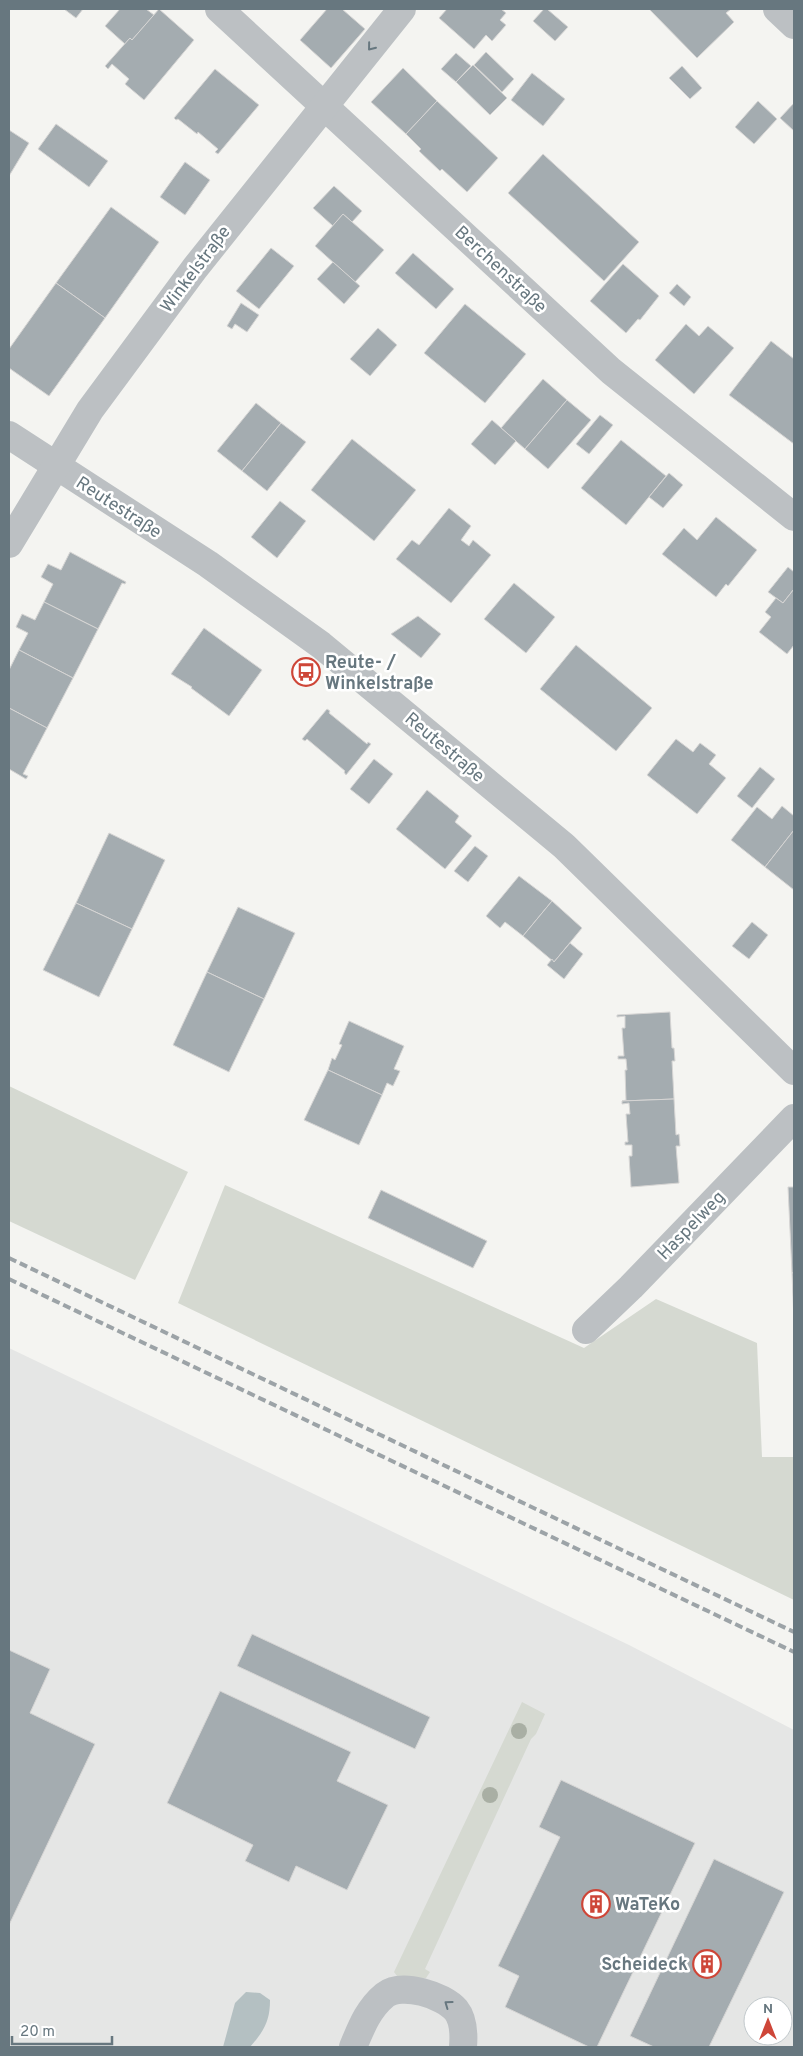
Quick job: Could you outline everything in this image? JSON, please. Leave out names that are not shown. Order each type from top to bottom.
[{"type":"street","name":"Berchenstraße","points":[[219,9],[611,372],[794,517]]},
{"type":"street","name":"Winkelstraße","points":[[9,544],[90,410],[195,268],[402,9]]},
{"type":"street","points":[[777,9],[794,25]]},
{"type":"street","name":"Reutestraße","points":[[9,435],[208,564],[321,646],[564,846],[791,1061]]},
{"type":"street","name":"Haspelweg","points":[[586,1330],[631,1287],[794,1118]]},
{"type":"street","points":[[352,2047],[370,2011],[387,1994],[408,1990],[427,1992],[445,2001],[456,2010],[462,2022],[463,2047]]},
{"type":"shaded area","points":[[9,1086],[188,1172],[135,1280],[9,1221]]},
{"type":"shaded area","points":[[225,1185],[584,1348],[656,1299],[757,1343],[762,1457],[794,1457],[794,1600],[178,1303]]},
{"type":"shaded area","points":[[9,1348],[629,1645],[794,1730],[794,2047],[9,2047]]},
{"type":"shaded area","points":[[522,1702],[545,1714],[536,1734],[531,1739],[425,1969],[430,1972],[426,1978],[400,1980],[394,1972]]},
{"type":"shaded area","points":[[246,1992],[260,1993],[270,2000],[269,2014],[265,2025],[250,2047],[223,2047],[235,2003]]},
{"type":"building","points":[[64,9],[83,9],[76,18]]},
{"type":"building","points":[[120,9],[146,9],[154,15],[132,40],[130,38],[125,44],[105,26]]},
{"type":"building","points":[[159,9],[194,40],[144,100],[125,84],[129,79],[112,64],[108,69],[105,66],[130,38],[132,40]]},
{"type":"building","points":[[327,9],[342,9],[365,29],[331,68],[300,40]]},
{"type":"building","points":[[447,9],[501,9],[506,13],[500,20],[506,25],[492,41],[486,35],[474,49],[439,18]]},
{"type":"building","points":[[544,9],[547,9],[568,27],[555,41],[533,21]]},
{"type":"building","points":[[649,9],[731,9],[726,13],[734,22],[697,58]]},
{"type":"building","points":[[486,52],[514,79],[502,92],[474,65]]},
{"type":"building","points":[[456,53],[471,66],[456,82],[441,69]]},
{"type":"building","points":[[473,65],[507,98],[490,115],[456,82]]},
{"type":"building","points":[[682,66],[702,88],[690,99],[669,78]]},
{"type":"building","points":[[403,68],[437,101],[406,134],[371,102]]},
{"type":"building","points":[[215,69],[259,105],[218,154],[215,152],[218,149],[198,132],[197,134],[174,118]]},
{"type":"building","points":[[532,73],[565,99],[543,126],[511,100]]},
{"type":"building","points":[[437,101],[498,158],[467,192],[442,169],[440,171],[419,151],[421,149],[406,134]]},
{"type":"building","points":[[758,101],[777,119],[754,144],[735,127]]},
{"type":"building","points":[[794,103],[794,131],[780,118]]},
{"type":"building","points":[[56,124],[108,161],[89,187],[38,149]]},
{"type":"building","points":[[9,130],[29,143],[9,176]]},
{"type":"building","points":[[543,154],[639,242],[604,281],[508,193]]},
{"type":"building","points":[[185,162],[210,180],[185,215],[160,197]]},
{"type":"building","points":[[334,186],[362,211],[352,222],[343,214],[333,226],[313,208]]},
{"type":"building","points":[[111,207],[159,242],[105,318],[56,283]]},
{"type":"building","points":[[343,214],[384,250],[355,282],[315,246]]},
{"type":"building","points":[[271,248],[294,266],[259,309],[236,291]]},
{"type":"building","points":[[413,253],[454,289],[436,309],[395,273]]},
{"type":"building","points":[[333,262],[360,286],[344,304],[317,279]]},
{"type":"building","points":[[623,264],[659,296],[640,320],[638,319],[626,333],[590,301]]},
{"type":"building","points":[[56,283],[105,318],[49,396],[9,368],[9,349]]},
{"type":"building","points":[[677,284],[691,297],[684,306],[669,293]]},
{"type":"building","points":[[241,303],[259,315],[247,332],[235,324],[232,329],[227,326]]},
{"type":"building","points":[[465,304],[526,354],[485,403],[424,353]]},
{"type":"building","points":[[686,324],[699,336],[708,326],[734,348],[694,394],[655,360]]},
{"type":"building","points":[[378,328],[397,345],[370,376],[350,359]]},
{"type":"building","points":[[771,341],[794,359],[794,444],[729,395]]},
{"type":"building","points":[[543,379],[567,400],[525,449],[501,428]]},
{"type":"building","points":[[567,400],[591,420],[548,469],[525,449]]},
{"type":"building","points":[[256,403],[281,423],[242,471],[217,451]]},
{"type":"building","points":[[600,415],[613,425],[589,454],[576,444]]},
{"type":"building","points":[[492,420],[516,441],[495,465],[471,444]]},
{"type":"building","points":[[281,423],[306,442],[267,491],[242,471]]},
{"type":"building","points":[[352,439],[416,490],[374,541],[311,490]]},
{"type":"building","points":[[621,440],[666,476],[626,525],[581,488]]},
{"type":"building","points":[[669,473],[683,485],[663,508],[649,497]]},
{"type":"building","points":[[280,501],[306,521],[277,558],[251,537]]},
{"type":"building","points":[[449,508],[471,526],[461,540],[469,546],[473,540],[491,555],[451,603],[396,559],[412,540],[419,545]]},
{"type":"building","points":[[716,517],[757,550],[728,586],[726,584],[716,597],[662,554],[684,528],[697,540]]},
{"type":"building","points":[[70,552],[126,582],[125,584],[122,583],[98,629],[44,602],[53,584],[41,577],[48,564],[61,570]]},
{"type":"building","points":[[788,567],[794,572],[794,589],[783,603],[768,592]]},
{"type":"building","points":[[514,583],[555,617],[526,653],[484,619]]},
{"type":"building","points":[[794,589],[794,645],[787,654],[759,632],[771,617],[765,612],[776,598],[783,603]]},
{"type":"building","points":[[44,602],[98,629],[73,678],[19,650],[28,633],[16,627],[22,614],[35,620]]},
{"type":"building","points":[[418,616],[441,634],[421,658],[391,634]]},
{"type":"building","points":[[204,628],[262,670],[229,716],[192,687],[171,674]]},
{"type":"building","points":[[576,645],[652,708],[616,751],[540,689]]},
{"type":"building","points":[[19,650],[73,678],[47,728],[9,708],[9,670]]},
{"type":"building","points":[[9,708],[47,728],[23,774],[28,776],[26,779],[9,769]]},
{"type":"building","points":[[327,709],[330,711],[329,713],[367,744],[368,742],[371,744],[346,775],[345,771],[307,739],[305,741],[302,739]]},
{"type":"building","points":[[676,739],[693,752],[700,743],[716,755],[709,764],[726,778],[697,814],[647,775]]},
{"type":"building","points":[[374,759],[393,774],[369,804],[350,789]]},
{"type":"building","points":[[760,767],[775,779],[752,808],[737,796]]},
{"type":"building","points":[[427,790],[459,816],[455,822],[472,836],[445,869],[396,829]]},
{"type":"building","points":[[782,806],[794,816],[794,830],[765,867],[731,840],[757,807],[772,819]]},
{"type":"building","points":[[794,830],[794,890],[765,867]]},
{"type":"building","points":[[109,833],[165,860],[132,929],[76,903]]},
{"type":"building","points":[[475,846],[488,856],[468,882],[454,871]]},
{"type":"building","points":[[519,876],[552,901],[523,936],[505,922],[500,928],[486,916]]},
{"type":"building","points":[[552,901],[582,928],[554,962],[523,936]]},
{"type":"building","points":[[76,903],[132,929],[99,997],[43,970]]},
{"type":"building","points":[[238,907],[295,933],[264,999],[207,972]]},
{"type":"building","points":[[752,922],[768,935],[749,959],[732,946]]},
{"type":"building","points":[[570,943],[583,954],[564,979],[547,965],[552,959],[554,962]]},
{"type":"building","points":[[207,972],[264,999],[229,1072],[173,1045]]},
{"type":"building","points":[[670,1012],[672,1048],[674,1048],[675,1061],[672,1061],[674,1099],[622,1101],[626,1100],[625,1070],[627,1070],[626,1059],[618,1059],[618,1056],[624,1056],[622,1028],[625,1028],[625,1016],[617,1017],[617,1015]]},
{"type":"building","points":[[349,1021],[404,1046],[394,1069],[400,1071],[393,1086],[387,1083],[382,1095],[328,1070],[332,1058],[335,1060],[342,1045],[339,1044]]},
{"type":"building","points":[[328,1070],[382,1095],[359,1145],[304,1120]]},
{"type":"building","points":[[674,1099],[676,1135],[679,1134],[680,1146],[676,1146],[679,1183],[631,1187],[629,1156],[632,1156],[632,1145],[625,1145],[625,1142],[628,1142],[626,1114],[630,1114],[629,1103],[622,1104],[622,1101]]},
{"type":"building","points":[[788,1187],[794,1187],[794,1273],[792,1273]]},
{"type":"building","points":[[381,1190],[487,1241],[473,1268],[368,1218]]},
{"type":"building","points":[[792,1273],[794,1273],[794,1322]]},
{"type":"building","points":[[252,1634],[430,1717],[415,1749],[237,1666]]},
{"type":"building","points":[[9,1650],[50,1669],[30,1713],[95,1744],[9,1925]]},
{"type":"building","points":[[220,1691],[351,1752],[337,1781],[388,1805],[347,1890],[296,1866],[289,1882],[245,1861],[253,1845],[167,1803]]},
{"type":"building","name":"WaTeKo","points":[[561,1780],[695,1843],[597,2047],[589,2047],[505,2007],[519,1976],[498,1966],[560,1837],[539,1827]]},
{"type":"building","name":"Scheideck","points":[[714,1859],[784,1892],[709,2047],[654,2047],[630,2036]]},
{"type":"railway","points":[[9,1258],[794,1632]]},
{"type":"railway","points":[[9,1279],[794,1652]]},
{"type":"place","name":"Reute- / Winkelstraße","points":[[306,672]]},
{"type":"place","name":"WaTeKo","points":[[596,1904]]},
{"type":"place","name":"Scheideck","points":[[707,1964]]}]
